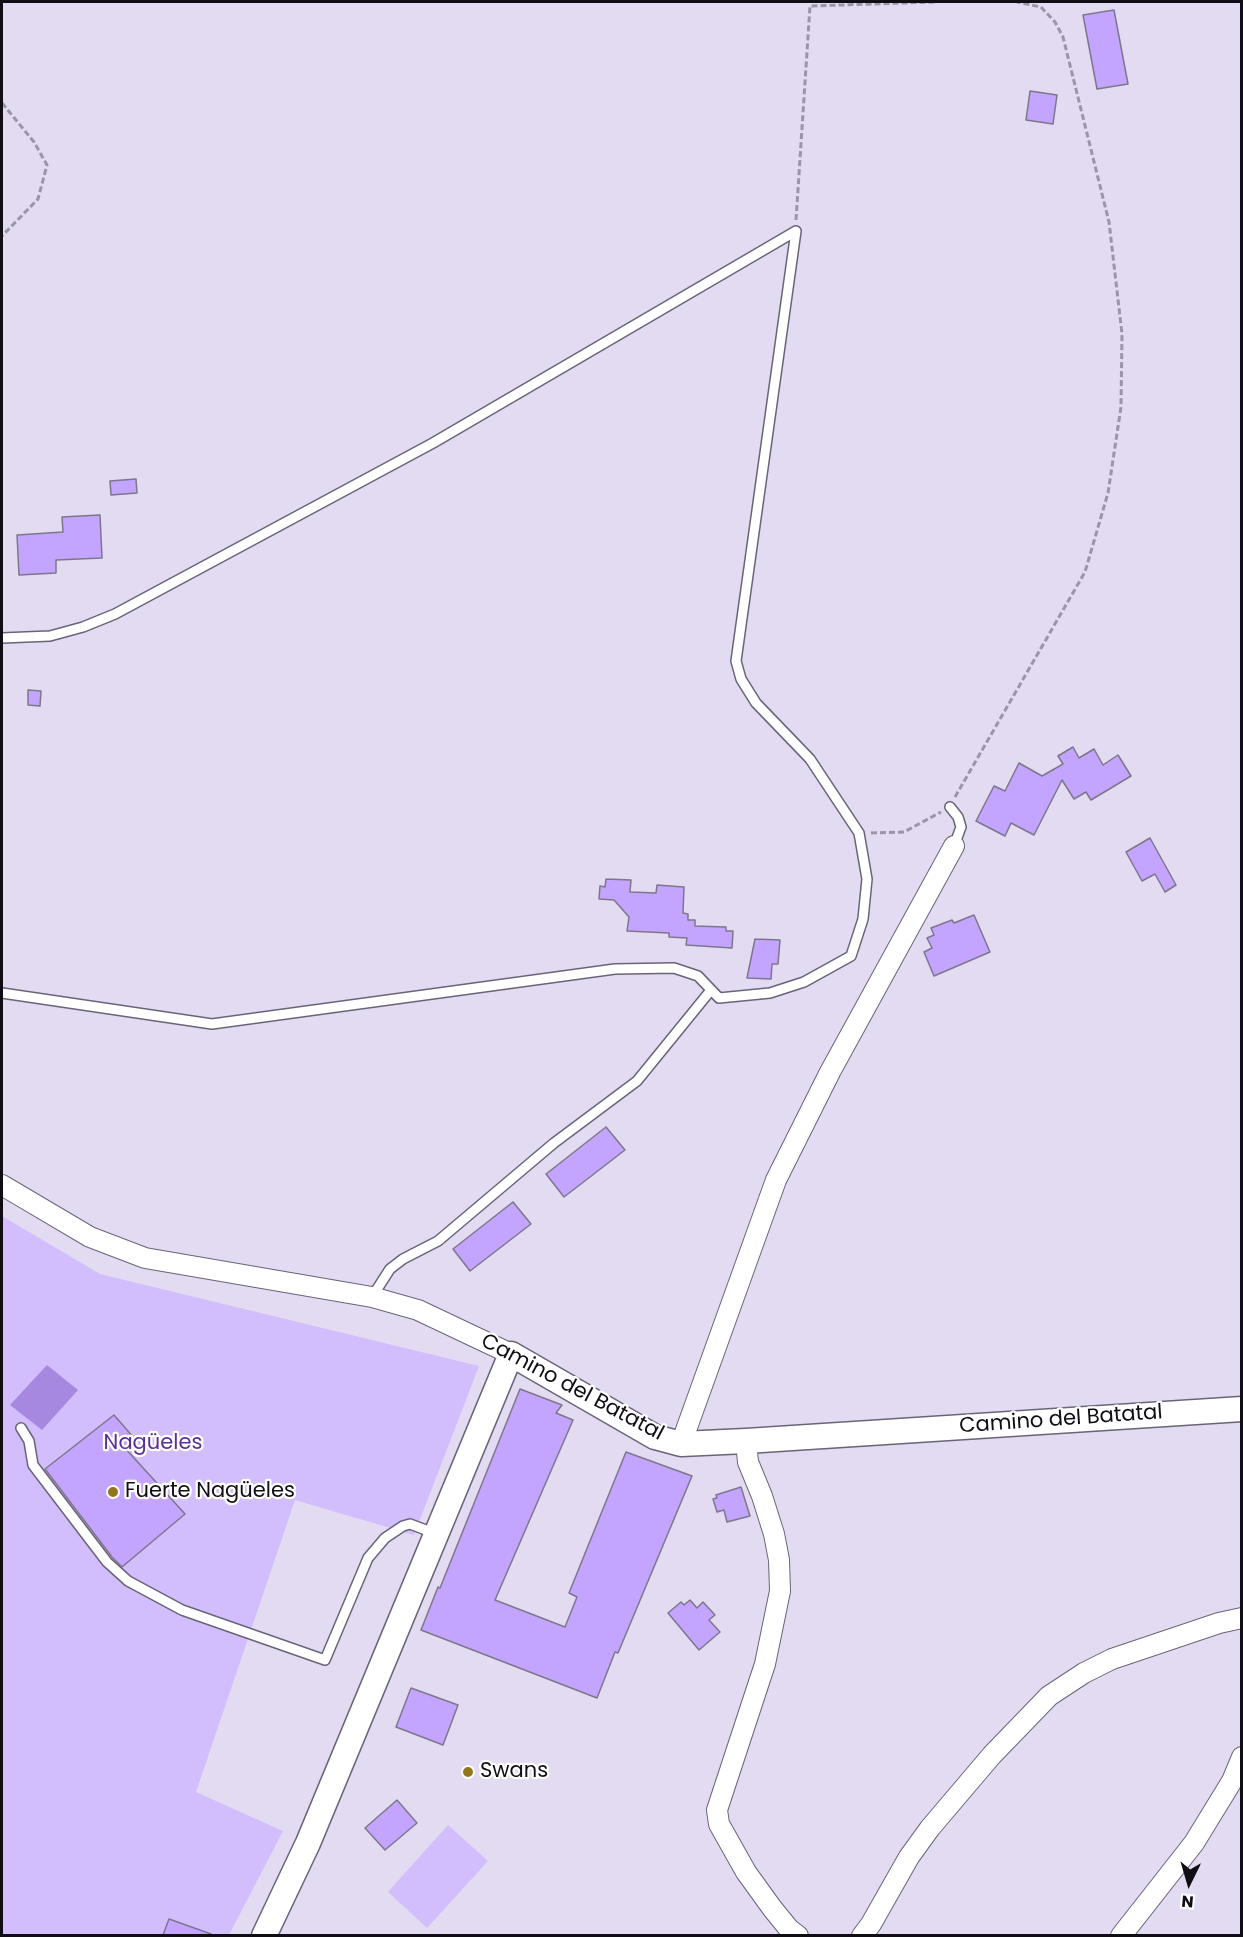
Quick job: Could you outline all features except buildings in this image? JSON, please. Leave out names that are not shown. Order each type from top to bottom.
[{"type":"street","points":[[681,1444],[776,1180],[830,1072],[954,846]]},
{"type":"street","name":"Camino del Batatal","points":[[2,1185],[90,1237],[145,1258],[372,1297],[418,1310],[512,1354],[655,1437],[681,1444],[746,1442],[1242,1409]]},
{"type":"street","points":[[264,1935],[308,1843],[512,1354]]},
{"type":"street","points":[[746,1442],[747,1462],[762,1496],[774,1534],[779,1560],[780,1591],[765,1664],[717,1810],[718,1824],[765,1899],[789,1929],[798,1935]]},
{"type":"street","points":[[862,1935],[872,1924],[909,1857],[930,1828],[992,1755],[1049,1696],[1084,1673],[1112,1659],[1219,1623],[1242,1618]]},
{"type":"street","points":[[1121,1935],[1194,1843],[1232,1781],[1242,1757]]},
{"type":"lane","points":[[2,638],[50,636],[83,627],[115,614],[433,443],[796,231]]},
{"type":"lane","points":[[2,993],[212,1024],[615,969],[674,968],[698,976],[719,998],[770,993],[804,982],[850,956],[863,919],[867,879],[859,833],[810,759],[756,703],[741,679],[736,661],[796,231]]},
{"type":"lane","points":[[950,807],[958,817],[961,827],[954,846]]},
{"type":"lane","points":[[372,1297],[390,1269],[403,1259],[438,1241],[554,1143],[637,1081],[711,990]]},
{"type":"lane","points":[[21,1428],[29,1441],[33,1465],[107,1562],[128,1581],[182,1610],[325,1660],[368,1558],[385,1538],[410,1524],[436,1534]]},
{"type":"path","points":[[796,231],[810,6],[935,2]]},
{"type":"path","points":[[859,833],[904,832],[950,807],[1085,572],[1108,493],[1121,407],[1122,334],[1109,222],[1063,37],[1055,22],[1041,7],[1017,2]]},
{"type":"path","points":[[2,103],[34,142],[47,165],[38,199],[2,236]]},
{"type":"green space","name":"Nagüeles","points":[[2,1216],[100,1274],[479,1366],[414,1535],[295,1500],[196,1792],[283,1831],[229,1935],[2,1935]]},
{"type":"green space","points":[[448,1825],[488,1861],[427,1928],[388,1892]]},
{"type":"shaded area","points":[[47,1365],[78,1390],[42,1430],[10,1405]]},
{"type":"place","name":"Fuerte Nagüeles","points":[[113,1492]]},
{"type":"place","name":"Swans","points":[[468,1772]]}]
